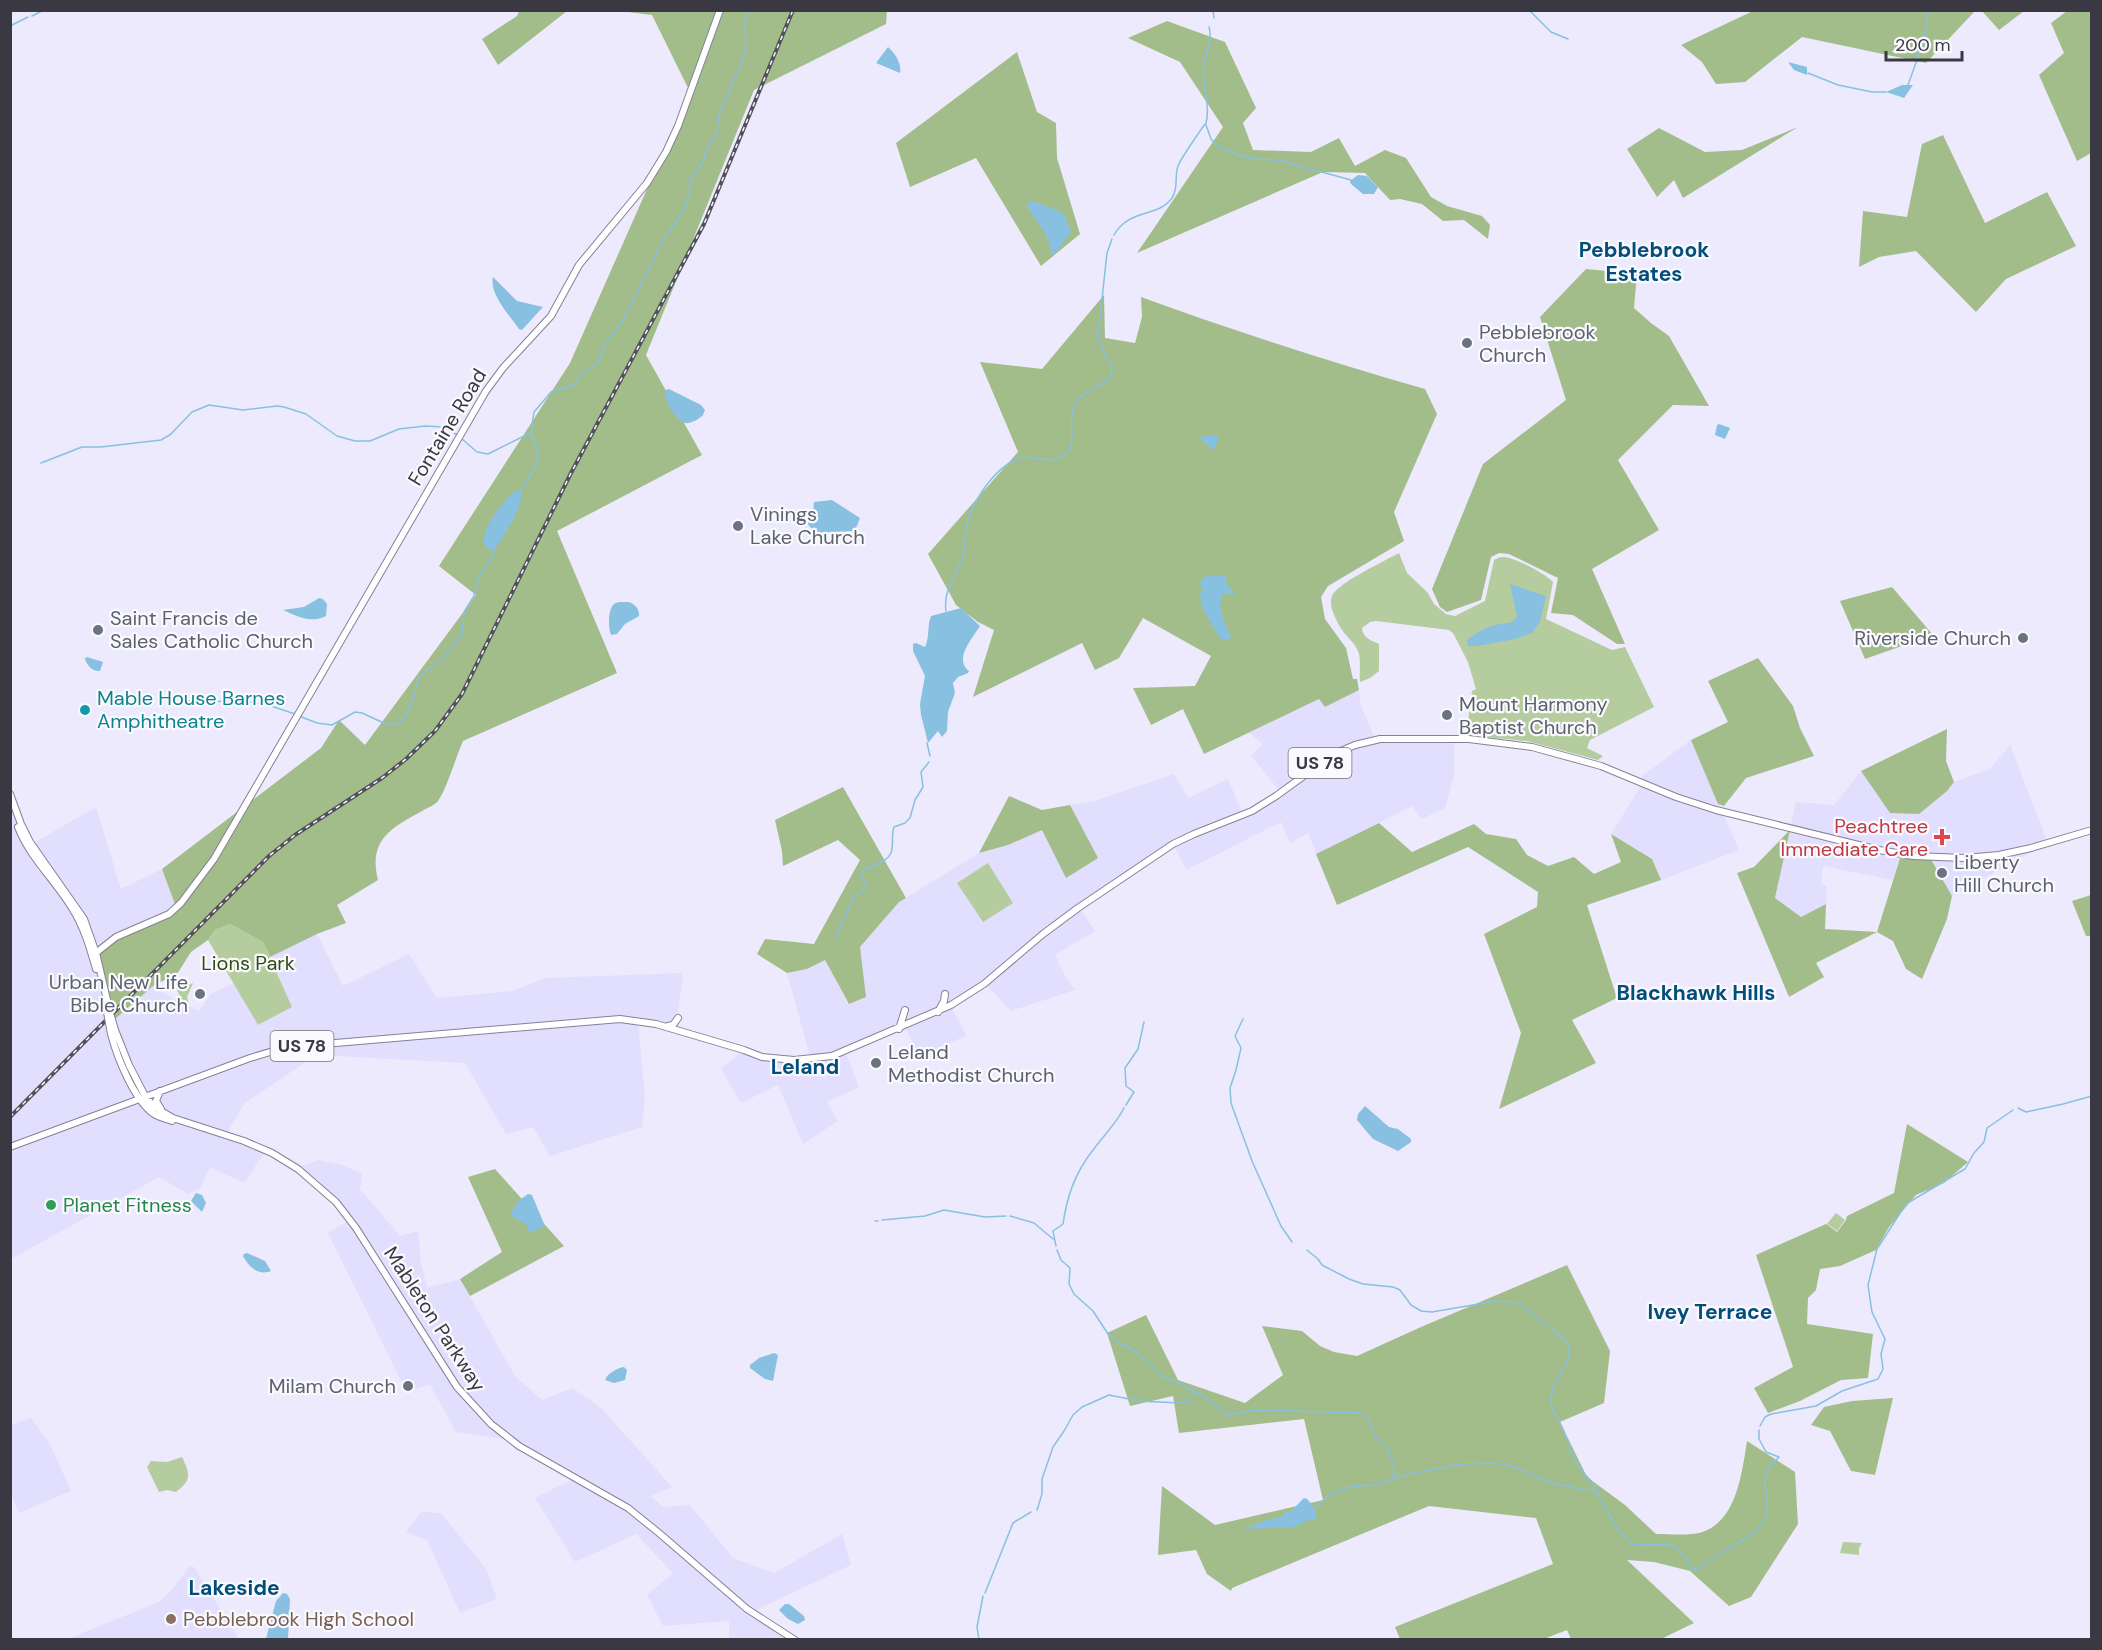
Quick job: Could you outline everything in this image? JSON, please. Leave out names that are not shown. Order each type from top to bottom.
[{"type":"main road","name":"Fontaine Road","points":[[94,955],[116,937],[169,914],[181,903],[214,859],[494,380],[551,316],[579,265],[647,183],[666,152],[693,88],[720,10]]},
{"type":"main road","name":"US 78","points":[[10,1147],[250,1058],[292,1047],[613,1019],[636,1020],[667,1027],[762,1057],[794,1060],[832,1056],[951,1005],[984,984],[1042,934],[1173,844],[1252,811],[1334,754],[1355,745],[1380,739],[1469,740],[1532,747],[1601,766],[1676,797],[1716,810],[1882,851],[1914,856],[1964,858],[1999,855],[2091,830]]},
{"type":"main road","points":[[10,794],[28,839],[81,913],[87,925],[113,1032],[142,1098]]},
{"type":"main road","points":[[10,807],[26,845],[76,914],[94,955]]},
{"type":"main road","points":[[938,1012],[945,994]]},
{"type":"main road","points":[[899,1029],[905,1010]]},
{"type":"main road","points":[[667,1027],[673,1025],[678,1018]]},
{"type":"main road","points":[[160,1091],[156,1101],[165,1114]]},
{"type":"main road","name":"Mableton Parkway","points":[[142,1098],[165,1114],[259,1146],[313,1180],[336,1202],[351,1221],[457,1387],[491,1424],[519,1446],[628,1508],[747,1609],[795,1640]]},
{"type":"main road","name":"Mableton Parkway","points":[[142,1098],[154,1114],[184,1125],[196,1126]]},
{"type":"shaded area","points":[[1359,690],[1361,706],[1375,738],[1386,735],[1454,738],[1454,775],[1445,808],[1422,819],[1412,806],[1316,854],[1308,833],[1290,843],[1281,822],[1186,870],[1174,846],[1080,909],[1095,931],[1055,955],[1066,978],[1075,990],[1011,1011],[984,982],[951,1006],[966,1036],[919,1056],[905,1026],[846,1053],[859,1087],[827,1102],[838,1121],[803,1144],[778,1085],[741,1103],[721,1069],[740,1053],[812,1063],[787,973],[807,969],[825,960],[848,1004],[860,947],[899,902],[979,853],[1008,845],[1042,829],[1097,858],[1070,805],[1095,801],[1174,774],[1188,798],[1228,779],[1242,812],[1254,807],[1279,790],[1251,756],[1263,744],[1249,733],[1319,699],[1325,707]]},
{"type":"shaded area","points":[[1691,740],[1739,850],[1661,880],[1652,859],[1611,834],[1639,789],[1642,776]]},
{"type":"shaded area","points":[[2010,745],[2048,843],[1952,896],[1929,856],[1901,855],[1893,880],[1823,866],[1821,884],[1827,886],[1826,904],[1801,917],[1775,899],[1796,802],[1834,805],[1861,771],[1890,812],[1947,791],[1954,782],[1990,769]]},
{"type":"shaded area","points":[[10,794],[30,845],[96,807],[121,889],[162,869],[177,907],[115,1019],[153,986],[199,1011],[211,994],[234,983],[258,1025],[292,1007],[270,957],[317,934],[343,986],[409,954],[437,998],[513,991],[546,978],[683,973],[676,1029],[638,1021],[645,1098],[642,1127],[550,1156],[533,1127],[506,1134],[465,1063],[316,1055],[245,1103],[226,1134],[266,1150],[244,1183],[210,1167],[200,1188],[188,1194],[159,1177],[11,1259]]},
{"type":"shaded area","points":[[318,1160],[342,1165],[362,1174],[360,1189],[400,1236],[418,1231],[421,1263],[427,1288],[460,1279],[515,1376],[542,1400],[573,1388],[602,1409],[672,1487],[651,1496],[663,1507],[690,1505],[733,1558],[774,1573],[842,1534],[851,1565],[752,1612],[801,1639],[729,1639],[729,1621],[663,1626],[647,1595],[673,1573],[636,1534],[575,1562],[535,1498],[577,1477],[505,1439],[456,1432],[430,1385],[406,1391],[328,1233],[352,1219],[318,1180],[299,1167]]},
{"type":"shaded area","points":[[31,1418],[50,1444],[71,1491],[19,1513],[11,1494],[11,1425]]},
{"type":"shaded area","points":[[421,1512],[441,1513],[486,1569],[497,1599],[460,1613],[427,1540],[406,1532]]},
{"type":"shaded area","name":"Pebblebrook High School","points":[[190,1566],[194,1567],[239,1639],[73,1640],[72,1637],[159,1602]]},
{"type":"green space","points":[[519,11],[567,11],[498,65],[482,39],[517,16]]},
{"type":"green space","points":[[620,11],[887,11],[886,24],[754,90],[646,355],[702,455],[557,531],[617,673],[463,741],[438,801],[401,823],[379,845],[376,855],[378,880],[337,905],[346,923],[317,934],[270,957],[263,942],[230,924],[215,930],[208,940],[191,952],[177,974],[153,986],[115,1019],[96,954],[103,947],[176,907],[162,869],[321,748],[339,720],[365,745],[476,595],[439,566],[570,363],[690,92],[652,15]]},
{"type":"green space","points":[[1753,11],[1975,11],[1926,63],[1802,37],[1745,82],[1716,84],[1702,62],[1681,45]]},
{"type":"green space","points":[[1982,11],[2024,11],[1999,30]]},
{"type":"green space","points":[[2067,11],[2091,11],[2091,153],[2077,161],[2039,75],[2064,53],[2051,23]]},
{"type":"green space","points":[[1167,21],[1225,42],[1256,108],[1243,123],[1253,150],[1311,152],[1339,138],[1355,166],[1385,150],[1406,158],[1431,197],[1447,206],[1482,216],[1490,225],[1488,239],[1464,220],[1443,221],[1422,204],[1400,199],[1390,200],[1365,173],[1323,172],[1137,253],[1223,127],[1180,62],[1128,38]]},
{"type":"green space","points":[[1017,52],[1037,112],[1056,123],[1057,158],[1080,234],[1041,266],[976,158],[910,187],[896,143]]},
{"type":"green space","points":[[1798,127],[1683,198],[1674,180],[1657,197],[1627,149],[1659,128],[1705,152],[1742,150]]},
{"type":"green space","points":[[1943,135],[1985,223],[2047,192],[2076,246],[2006,279],[1976,312],[1916,251],[1879,257],[1859,267],[1863,211],[1907,217],[1922,144]]},
{"type":"green space","points":[[1586,269],[1637,274],[1634,308],[1669,336],[1709,406],[1673,405],[1618,460],[1659,530],[1592,569],[1625,644],[1617,644],[1573,615],[1551,613],[1558,578],[1509,554],[1499,553],[1491,557],[1481,600],[1447,612],[1440,607],[1432,589],[1483,464],[1566,400],[1540,317]]},
{"type":"green space","points":[[1104,295],[1105,338],[1135,343],[1142,317],[1141,297],[1282,346],[1425,389],[1437,414],[1394,512],[1404,541],[1328,586],[1321,597],[1325,619],[1346,648],[1353,679],[1357,679],[1359,690],[1325,707],[1319,699],[1204,754],[1183,709],[1151,725],[1133,688],[1195,686],[1211,656],[1143,618],[1119,658],[1095,670],[1082,643],[973,697],[994,630],[978,622],[956,605],[928,554],[1018,452],[980,362],[1042,369]]},
{"type":"green space","points":[[1399,553],[1407,573],[1428,593],[1434,604],[1446,614],[1455,616],[1485,601],[1494,560],[1500,557],[1508,558],[1537,571],[1553,582],[1546,619],[1612,650],[1625,647],[1654,707],[1590,740],[1587,748],[1603,756],[1598,760],[1527,741],[1468,735],[1469,712],[1509,702],[1505,701],[1469,711],[1472,691],[1476,689],[1468,662],[1453,633],[1449,630],[1376,621],[1362,628],[1365,636],[1379,644],[1379,671],[1360,682],[1359,654],[1340,627],[1332,608],[1332,596],[1352,579]]},
{"type":"green space","points":[[1892,587],[1933,635],[1865,659],[1840,601]]},
{"type":"green space","points":[[1758,658],[1793,706],[1800,728],[1814,756],[1746,778],[1724,806],[1718,804],[1691,740],[1728,722],[1708,681]]},
{"type":"green space","points":[[1947,729],[1946,761],[1954,782],[1947,791],[1919,814],[1890,813],[1861,771]]},
{"type":"green space","points":[[843,787],[906,898],[899,902],[860,947],[866,997],[849,1004],[825,960],[807,969],[787,973],[757,954],[765,939],[814,944],[860,860],[838,840],[783,866],[775,820]]},
{"type":"green space","points":[[1009,796],[1042,810],[1070,805],[1098,858],[1066,878],[1042,830],[1008,845],[979,853]]},
{"type":"green space","points":[[1379,823],[1412,852],[1474,824],[1486,834],[1516,839],[1527,855],[1548,866],[1574,857],[1594,874],[1621,862],[1611,834],[1652,859],[1661,880],[1587,905],[1617,998],[1572,1020],[1596,1063],[1499,1109],[1521,1033],[1484,934],[1537,907],[1538,892],[1468,847],[1337,905],[1316,854]]},
{"type":"green space","points":[[1790,830],[1775,898],[1801,917],[1826,904],[1825,929],[1877,932],[1816,963],[1824,977],[1789,997],[1737,873],[1754,867]]},
{"type":"green space","points":[[1901,855],[1929,856],[1952,896],[1947,919],[1922,979],[1906,969],[1893,941],[1877,932]]},
{"type":"green space","points":[[988,863],[1013,903],[983,922],[957,883]]},
{"type":"green space","points":[[2091,895],[2091,936],[2086,936],[2072,901]]},
{"type":"green space","name":"Lions Park","points":[[230,924],[263,942],[292,1007],[258,1025],[208,940],[215,930]]},
{"type":"green space","points":[[193,983],[187,997],[189,1004],[183,1002],[177,990]]},
{"type":"green space","points":[[1907,1124],[1968,1162],[1944,1183],[1916,1195],[1889,1227],[1876,1250],[1840,1266],[1820,1269],[1816,1290],[1808,1298],[1807,1324],[1873,1334],[1868,1378],[1841,1380],[1800,1401],[1768,1413],[1754,1388],[1793,1367],[1756,1255],[1826,1224],[1837,1232],[1847,1216],[1894,1193]]},
{"type":"green space","points":[[495,1169],[564,1246],[470,1296],[460,1279],[502,1252],[468,1177]]},
{"type":"green space","points":[[1836,1213],[1845,1220],[1837,1231],[1827,1224]]},
{"type":"green space","points":[[1567,1265],[1610,1351],[1604,1403],[1560,1422],[1587,1477],[1625,1505],[1656,1534],[1686,1534],[1702,1532],[1723,1518],[1736,1494],[1747,1441],[1795,1472],[1798,1524],[1751,1597],[1729,1606],[1690,1571],[1654,1562],[1627,1560],[1694,1623],[1661,1639],[1571,1639],[1567,1630],[1544,1639],[1400,1639],[1395,1627],[1553,1564],[1536,1518],[1429,1506],[1232,1588],[1231,1591],[1207,1574],[1196,1550],[1158,1555],[1162,1486],[1215,1525],[1323,1500],[1304,1419],[1179,1433],[1173,1396],[1130,1406],[1107,1333],[1146,1315],[1178,1380],[1245,1403],[1283,1375],[1262,1326],[1302,1331],[1320,1346],[1334,1352],[1357,1356]]},
{"type":"green space","points":[[1893,1398],[1875,1475],[1851,1471],[1830,1431],[1811,1425],[1824,1407],[1852,1401]]},
{"type":"green space","points":[[182,1457],[188,1472],[185,1484],[176,1492],[167,1490],[159,1492],[147,1467],[151,1461],[167,1462]]},
{"type":"green space","points":[[1843,1542],[1862,1543],[1859,1555],[1840,1553]]},
{"type":"water","points":[[888,47],[897,59],[900,73],[876,63]]},
{"type":"water","points":[[1788,62],[1807,67],[1807,75],[1794,70]]},
{"type":"water","points":[[1902,85],[1913,85],[1904,98],[1886,92]]},
{"type":"water","points":[[1358,175],[1367,176],[1378,187],[1374,194],[1363,194],[1351,184],[1350,181]]},
{"type":"water","points":[[1033,201],[1061,212],[1065,216],[1071,232],[1054,255],[1051,254],[1044,232],[1029,209],[1027,203]]},
{"type":"water","points":[[493,277],[517,301],[543,307],[522,330],[497,297]]},
{"type":"water","points":[[669,389],[701,405],[705,410],[703,415],[690,423],[681,421],[666,398],[665,390]]},
{"type":"water","points":[[1719,424],[1730,428],[1725,439],[1715,435]]},
{"type":"water","points":[[1210,435],[1219,436],[1214,450],[1199,438]]},
{"type":"water","points":[[517,490],[522,492],[516,514],[495,549],[488,550],[483,541],[491,519],[500,506]]},
{"type":"water","points":[[832,500],[860,518],[855,531],[815,533],[803,518],[813,512],[814,502]]},
{"type":"water","points":[[1207,576],[1225,576],[1227,585],[1235,593],[1234,595],[1223,593],[1220,604],[1231,637],[1229,639],[1219,637],[1202,607],[1200,592],[1204,589],[1199,583]]},
{"type":"water","points":[[1510,584],[1546,596],[1540,622],[1532,633],[1515,639],[1468,646],[1467,640],[1476,633],[1493,626],[1510,623],[1517,617]]},
{"type":"water","points":[[319,598],[327,604],[326,616],[321,618],[304,618],[283,610],[304,607]]},
{"type":"water","points":[[628,602],[636,607],[639,616],[625,624],[617,634],[611,635],[609,620],[611,608],[616,603]]},
{"type":"water","points":[[961,608],[980,626],[969,642],[964,655],[963,661],[969,671],[953,683],[955,693],[948,712],[947,731],[942,737],[938,731],[928,743],[920,704],[925,676],[913,651],[913,644],[925,647],[931,616]]},
{"type":"water","points":[[85,658],[103,662],[100,671],[88,665]]},
{"type":"water","points":[[1365,1106],[1389,1127],[1398,1129],[1411,1139],[1411,1142],[1398,1151],[1373,1139],[1357,1120],[1358,1114]]},
{"type":"water","points":[[196,1193],[202,1195],[206,1203],[202,1212],[191,1201]]},
{"type":"water","points":[[528,1194],[532,1195],[545,1226],[529,1233],[526,1224],[513,1217],[511,1213],[518,1201]]},
{"type":"water","points":[[247,1253],[265,1261],[271,1271],[254,1270],[243,1256]]},
{"type":"water","points":[[774,1353],[778,1355],[773,1381],[765,1379],[750,1368],[750,1365],[759,1358]]},
{"type":"water","points":[[624,1367],[627,1370],[625,1380],[614,1383],[605,1380],[613,1372]]},
{"type":"water","points":[[1304,1498],[1311,1503],[1316,1520],[1309,1520],[1294,1527],[1245,1529],[1266,1520],[1281,1517]]},
{"type":"water","points":[[283,1593],[287,1594],[290,1599],[288,1639],[266,1639],[276,1601]]},
{"type":"water","points":[[785,1604],[789,1604],[804,1616],[805,1620],[798,1624],[788,1619],[779,1610]]},
{"type":"waterway","points":[[32,16],[44,10]]},
{"type":"waterway","points":[[521,491],[533,471],[539,453],[531,432],[534,412],[551,392],[574,386],[579,376],[598,363],[604,345],[623,321],[663,240],[683,212],[691,179],[704,160],[708,145],[717,133],[719,115],[746,52],[745,22],[749,10]]},
{"type":"waterway","points":[[1213,10],[1214,18]]},
{"type":"waterway","points":[[1529,10],[1551,32],[1568,39]]},
{"type":"waterway","points":[[1908,85],[1923,43],[1929,10]]},
{"type":"waterway","points":[[10,26],[28,17]]},
{"type":"waterway","points":[[1114,235],[1127,221],[1166,204],[1174,194],[1178,166],[1206,123],[1207,109],[1203,72],[1210,42],[1209,27]]},
{"type":"waterway","points":[[1808,73],[1838,85],[1872,92],[1886,92]]},
{"type":"waterway","points":[[1206,125],[1216,145],[1240,156],[1278,160],[1351,180]]},
{"type":"waterway","points":[[946,611],[946,597],[962,559],[967,523],[986,486],[1000,470],[1017,459],[1048,460],[1060,458],[1066,454],[1071,444],[1071,418],[1074,406],[1082,396],[1103,383],[1112,374],[1098,336],[1107,253],[1112,239]]},
{"type":"waterway","points":[[41,463],[82,447],[161,440],[171,434],[192,412],[209,405],[243,410],[284,407],[306,414],[337,436],[355,441],[370,441],[399,429],[425,426],[444,427],[459,436]]},
{"type":"waterway","points":[[462,439],[477,452],[488,454],[530,433]]},
{"type":"waterway","points":[[299,716],[317,723],[332,725],[355,712],[386,724],[401,722],[410,709],[419,677],[443,658],[462,635],[464,612],[474,596],[478,577],[492,559],[495,549]]},
{"type":"waterway","points":[[182,700],[208,703],[237,699],[295,714]]},
{"type":"waterway","points":[[927,743],[930,756]]},
{"type":"waterway","points":[[835,939],[853,898],[865,889],[866,884],[861,877],[862,872],[889,857],[892,850],[894,827],[905,823],[910,818],[915,800],[923,787],[921,772],[929,762]]},
{"type":"waterway","points":[[1243,1019],[1235,1036],[1241,1048],[1230,1088],[1231,1103],[1252,1161],[1281,1226],[1292,1242]]},
{"type":"waterway","points":[[1126,1105],[1134,1092],[1126,1086],[1125,1068],[1138,1049],[1144,1022]]},
{"type":"waterway","points":[[2018,1108],[2026,1112],[2092,1096]]},
{"type":"waterway","points":[[1056,1246],[1053,1231],[1063,1224],[1077,1176],[1124,1108]]},
{"type":"waterway","points":[[1760,1426],[1765,1417],[1771,1414],[1816,1406],[1842,1391],[1878,1379],[1883,1369],[1881,1354],[1885,1339],[1872,1312],[1868,1285],[1877,1249],[1906,1204],[1965,1169],[1974,1153],[1984,1142],[1987,1128],[2013,1110]]},
{"type":"waterway","points":[[882,1220],[925,1216],[944,1210],[985,1217],[1006,1216]]},
{"type":"waterway","points":[[1010,1216],[1034,1223],[1053,1239]]},
{"type":"waterway","points":[[1057,1250],[1061,1260],[1070,1268],[1069,1284],[1074,1294],[1093,1311],[1108,1334],[1137,1352],[1161,1375],[1204,1396],[1227,1415],[1257,1410],[1362,1413],[1368,1418],[1374,1435],[1388,1449],[1395,1478]]},
{"type":"waterway","points":[[1307,1250],[1322,1265],[1349,1279],[1363,1284],[1393,1287],[1400,1290],[1411,1305],[1421,1311],[1432,1312],[1496,1301],[1511,1302],[1522,1305],[1548,1327]]},
{"type":"waterway","points":[[1553,1330],[1564,1339],[1569,1348],[1569,1356],[1552,1391],[1552,1409],[1564,1430],[1575,1461],[1593,1484],[1614,1523],[1632,1544],[1673,1545],[1684,1555],[1691,1568],[1698,1569],[1758,1528],[1763,1522],[1767,1508],[1765,1477],[1771,1465],[1779,1457],[1766,1452],[1759,1439],[1759,1430]]},
{"type":"waterway","points":[[1037,1510],[1042,1494],[1042,1479],[1053,1447],[1073,1415],[1082,1407],[1109,1395],[1139,1401],[1180,1403],[1188,1402],[1194,1394]]},
{"type":"waterway","points":[[1314,1508],[1332,1493],[1350,1487],[1373,1485],[1409,1474],[1461,1464],[1495,1463],[1514,1467],[1548,1482],[1595,1490]]},
{"type":"waterway","points":[[985,1593],[1013,1523],[1031,1512]]},
{"type":"waterway","points":[[979,1640],[977,1627],[983,1596]]},
{"type":"railway","points":[[10,1117],[269,856],[295,835],[382,778],[406,759],[435,731],[462,694],[571,473],[704,224],[793,10]]},
{"type":"place","name":"Pebblebrook Church","points":[[1467,343]]},
{"type":"place","name":"Vinings Lake Church","points":[[738,526]]},
{"type":"place","name":"Saint Francis de Sales Catholic Church","points":[[98,630]]},
{"type":"place","name":"Riverside Church","points":[[2023,638]]},
{"type":"place","name":"Mable House Barnes Amphitheatre","points":[[85,710]]},
{"type":"place","name":"Mount Harmony Baptist Church","points":[[1447,715]]},
{"type":"place","name":"Peachtree Immediate Care","points":[[1942,837]]},
{"type":"place","name":"Liberty Hill Church","points":[[1942,873]]},
{"type":"place","name":"Urban New Life Bible Church","points":[[200,994]]},
{"type":"place","name":"Leland Methodist Church","points":[[876,1063]]},
{"type":"place","name":"Planet Fitness","points":[[51,1205]]},
{"type":"place","name":"Milam Church","points":[[408,1386]]},
{"type":"place","name":"Pebblebrook High School","points":[[171,1619]]},
{"type":"district","name":"Pebblebrook Estates","points":[[1644,262]]},
{"type":"district","name":"Blackhawk Hills","points":[[1696,993]]},
{"type":"district","name":"Leland","points":[[805,1067]]},
{"type":"district","name":"Ivey Terrace","points":[[1710,1312]]},
{"type":"district","name":"Lakeside","points":[[234,1588]]}]
